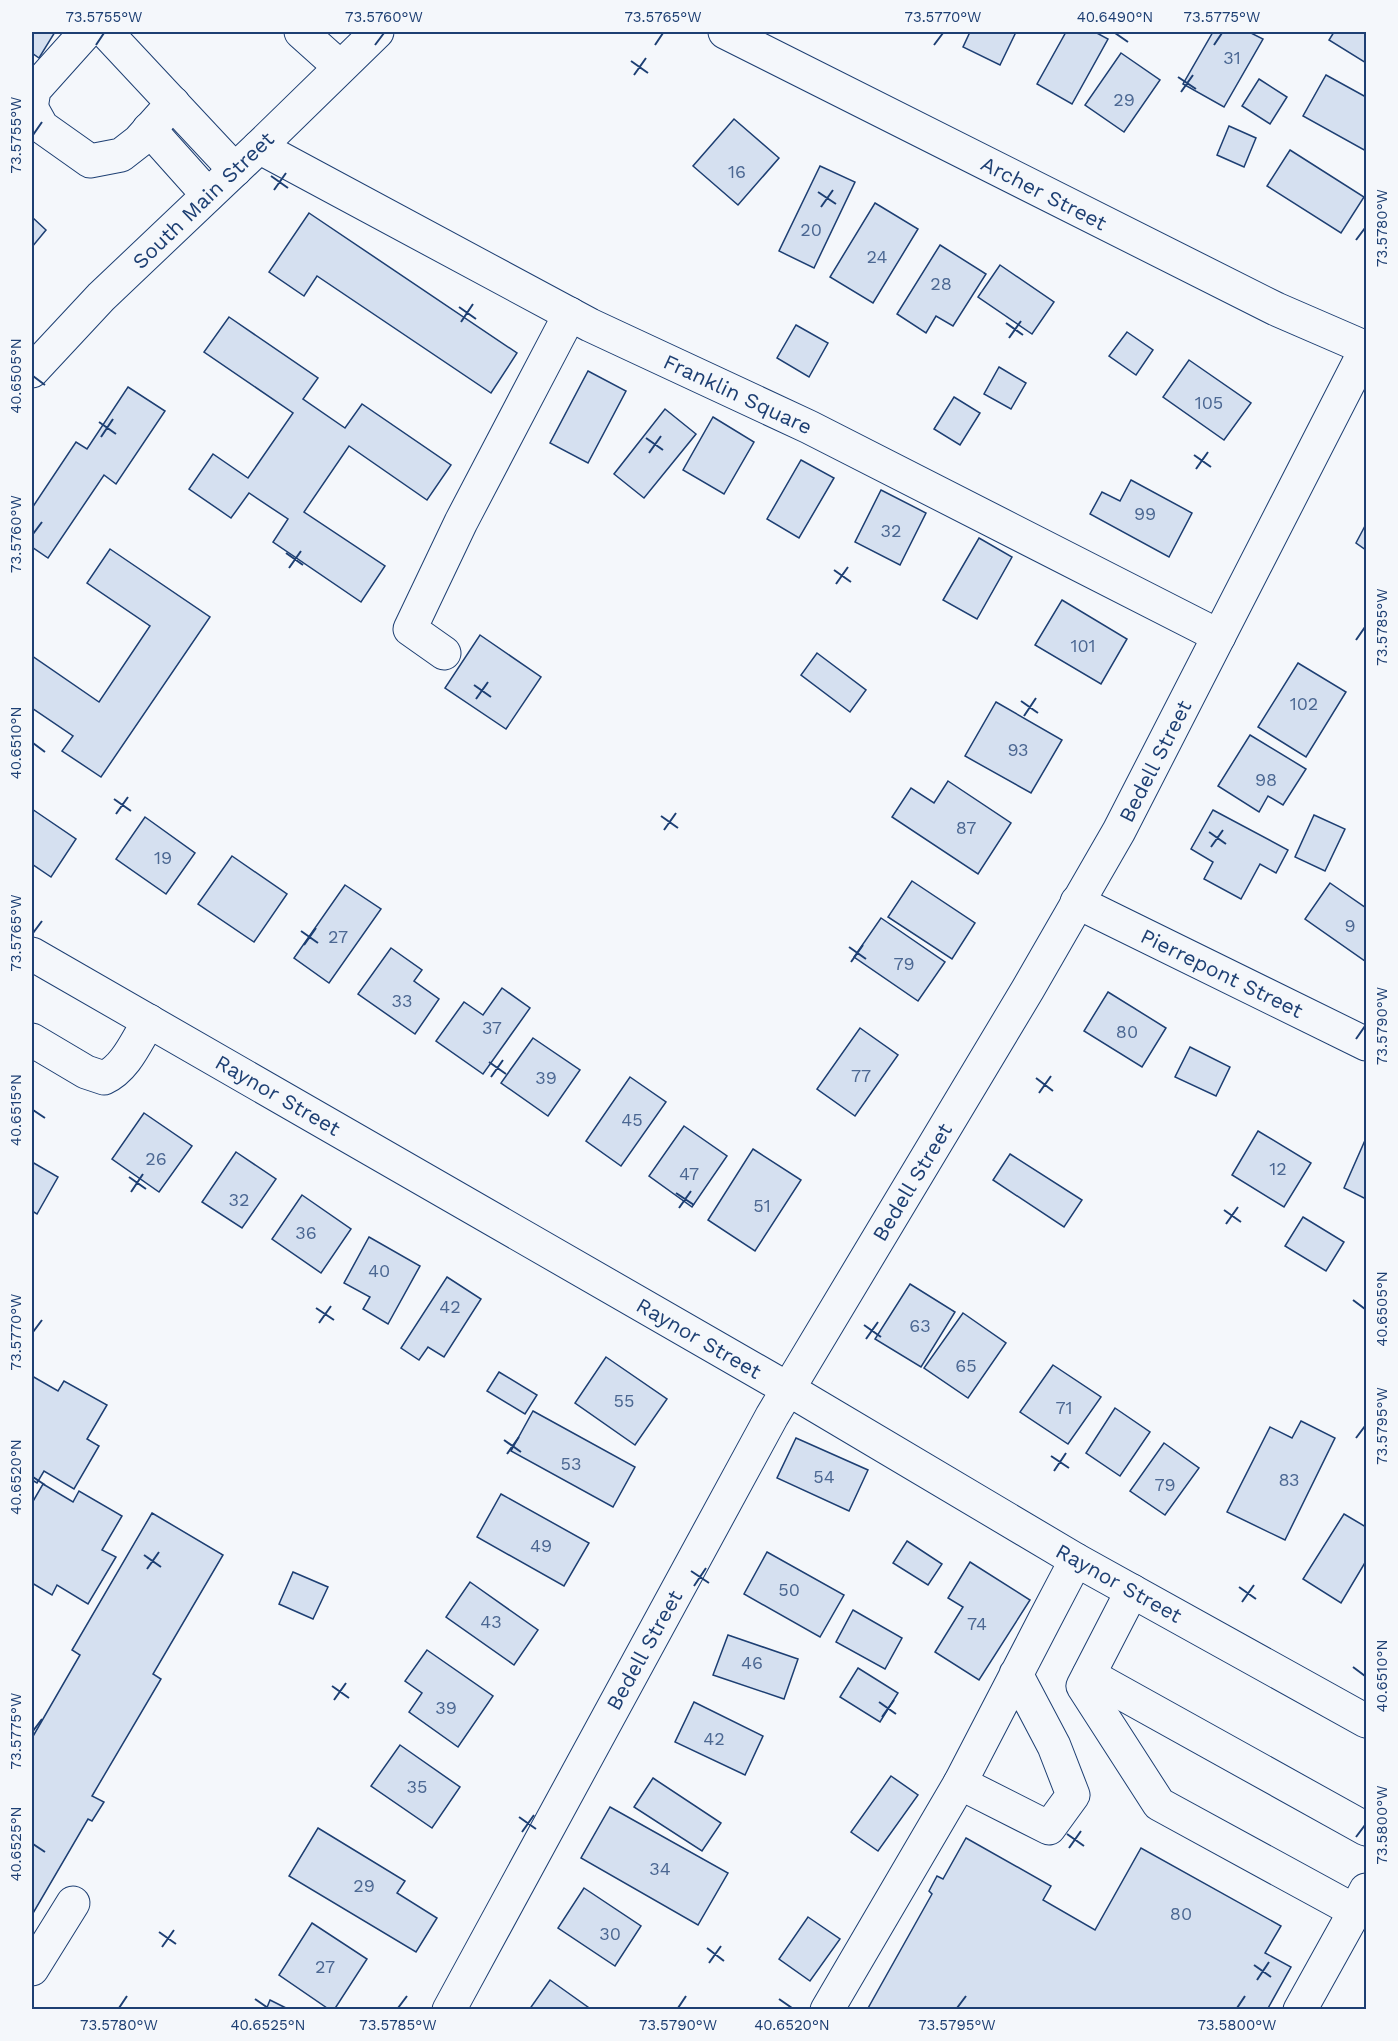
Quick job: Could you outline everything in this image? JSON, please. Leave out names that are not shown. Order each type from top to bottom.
[{"type":"street","points":[[32,102],[34,90],[86,32]]},
{"type":"street","points":[[106,32],[235,170]]},
{"type":"street","points":[[301,32],[340,67]]},
{"type":"street","name":"South Main Street","points":[[37,356],[235,170],[377,32]]},
{"type":"street","name":"Archer Street","points":[[725,32],[1266,304],[1366,349]]},
{"type":"street","points":[[32,109],[42,127],[90,161],[121,155],[172,103]]},
{"type":"street","points":[[149,129],[208,195]]},
{"type":"street","name":"Franklin Square","points":[[259,147],[570,314],[809,427],[1219,636]]},
{"type":"street","points":[[444,653],[410,629],[461,522],[570,314]]},
{"type":"street","name":"Bedell Street","points":[[448,2010],[788,1389],[1028,989],[1119,831],[1366,349]]},
{"type":"street","name":"Pierrepont Street","points":[[1077,902],[1366,1044]]},
{"type":"street","name":"Raynor Street","points":[[32,954],[788,1389],[1076,1560],[1366,1721]]},
{"type":"street","points":[[32,1040],[86,1072],[104,1078],[112,1074],[125,1060],[149,1021]]},
{"type":"street","points":[[827,2010],[960,1783],[1076,1560]]},
{"type":"street","points":[[1132,1591],[1083,1686],[1159,1804],[1361,1901],[1300,2010]]},
{"type":"street","points":[[960,1783],[1050,1827],[1073,1795],[1054,1746],[1016,1674]]},
{"type":"street","points":[[1089,1675],[1366,1829]]},
{"type":"street","points":[[32,1969],[73,1903]]},
{"type":"building","points":[[32,32],[55,32],[39,58],[32,53]]},
{"type":"building","points":[[970,32],[1016,32],[1000,65],[963,47]]},
{"type":"building","points":[[1066,32],[1095,32],[1108,39],[1072,104],[1037,84]]},
{"type":"building","points":[[1213,32],[1249,32],[1263,39],[1224,107],[1183,84]]},
{"type":"building","points":[[1334,32],[1366,32],[1366,63],[1329,40]]},
{"type":"building","points":[[1121,53],[1160,80],[1124,132],[1085,105]]},
{"type":"building","points":[[1326,75],[1366,97],[1366,151],[1303,116]]},
{"type":"building","points":[[1259,79],[1287,97],[1270,124],[1242,106]]},
{"type":"building","points":[[734,119],[779,158],[738,205],[693,166]]},
{"type":"building","points":[[1229,126],[1256,138],[1244,167],[1217,155]]},
{"type":"building","points":[[1290,150],[1364,197],[1341,233],[1267,186]]},
{"type":"building","points":[[820,166],[855,182],[814,268],[779,251]]},
{"type":"building","points":[[875,203],[918,229],[873,303],[830,277]]},
{"type":"building","points":[[309,213],[517,353],[491,393],[317,276],[304,296],[269,272]]},
{"type":"building","points":[[32,217],[46,230],[32,247]]},
{"type":"building","points":[[940,245],[986,274],[953,326],[936,316],[926,333],[897,314]]},
{"type":"building","points":[[1000,265],[1054,302],[1032,334],[978,297]]},
{"type":"building","points":[[229,317],[318,378],[303,399],[345,428],[362,404],[451,465],[427,500],[349,446],[304,512],[385,566],[361,602],[273,542],[288,519],[249,493],[231,518],[189,489],[213,454],[248,478],[293,413],[204,352]]},
{"type":"building","points":[[796,325],[828,343],[809,377],[777,358]]},
{"type":"building","points":[[1127,332],[1153,350],[1136,375],[1109,356]]},
{"type":"building","points":[[1189,360],[1251,403],[1224,440],[1163,397]]},
{"type":"building","points":[[999,367],[1026,383],[1011,409],[984,394]]},
{"type":"building","points":[[588,371],[626,391],[588,463],[550,443]]},
{"type":"building","points":[[128,387],[165,411],[116,484],[104,475],[48,558],[32,547],[32,508],[76,442],[87,449]]},
{"type":"building","points":[[954,397],[980,413],[960,445],[934,429]]},
{"type":"building","points":[[665,409],[696,434],[644,498],[614,474]]},
{"type":"building","points":[[713,417],[754,442],[724,494],[683,470]]},
{"type":"building","points":[[801,460],[834,478],[799,538],[767,519]]},
{"type":"building","points":[[1131,480],[1192,513],[1169,557],[1090,514],[1102,492],[1120,501]]},
{"type":"building","points":[[881,490],[926,513],[900,565],[855,542]]},
{"type":"building","points":[[1366,524],[1366,550],[1356,543]]},
{"type":"building","points":[[979,538],[1012,557],[977,619],[943,600]]},
{"type":"building","points":[[110,549],[210,617],[101,777],[62,751],[73,736],[32,708],[32,656],[99,702],[150,626],[87,583]]},
{"type":"building","points":[[1062,600],[1127,639],[1101,684],[1035,645]]},
{"type":"building","points":[[480,635],[541,677],[506,729],[445,688]]},
{"type":"building","points":[[817,653],[866,690],[850,712],[801,675]]},
{"type":"building","points":[[1298,663],[1346,692],[1306,757],[1258,727]]},
{"type":"building","points":[[996,702],[1062,740],[1031,793],[965,756]]},
{"type":"building","points":[[1250,735],[1306,769],[1283,805],[1268,796],[1259,812],[1218,786]]},
{"type":"building","points":[[948,781],[1011,823],[978,874],[892,817],[911,788],[934,803]]},
{"type":"building","points":[[32,809],[76,839],[51,877],[32,864]]},
{"type":"building","points":[[1213,810],[1288,850],[1276,873],[1260,864],[1241,899],[1204,879],[1213,862],[1191,849]]},
{"type":"building","points":[[1314,815],[1345,829],[1325,871],[1295,857]]},
{"type":"building","points":[[145,817],[195,853],[166,894],[116,859]]},
{"type":"building","points":[[232,856],[287,894],[254,942],[198,904]]},
{"type":"building","points":[[912,881],[975,923],[952,959],[888,917]]},
{"type":"building","points":[[1330,883],[1366,908],[1365,961],[1305,919]]},
{"type":"building","points":[[345,885],[381,909],[329,983],[294,958]]},
{"type":"building","points":[[881,918],[945,962],[918,1001],[854,957]]},
{"type":"building","points":[[391,948],[422,970],[414,981],[439,999],[415,1034],[358,994]]},
{"type":"building","points":[[502,988],[530,1008],[483,1074],[436,1041],[464,1002],[483,1015]]},
{"type":"building","points":[[1108,992],[1166,1028],[1142,1067],[1084,1031]]},
{"type":"building","points":[[860,1028],[898,1055],[855,1116],[817,1089]]},
{"type":"building","points":[[533,1038],[580,1070],[548,1116],[501,1083]]},
{"type":"building","points":[[1190,1047],[1230,1067],[1216,1096],[1175,1077]]},
{"type":"building","points":[[630,1077],[666,1102],[621,1166],[586,1141]]},
{"type":"building","points":[[144,1113],[192,1146],[159,1192],[112,1159]]},
{"type":"building","points":[[684,1126],[727,1156],[692,1207],[649,1176]]},
{"type":"building","points":[[1258,1131],[1311,1163],[1284,1207],[1232,1175]]},
{"type":"building","points":[[1366,1138],[1366,1199],[1344,1188]]},
{"type":"building","points":[[753,1149],[801,1180],[755,1251],[708,1220]]},
{"type":"building","points":[[236,1152],[276,1179],[242,1228],[202,1202]]},
{"type":"building","points":[[1010,1154],[1082,1200],[1064,1227],[993,1180]]},
{"type":"building","points":[[32,1162],[58,1177],[37,1214],[32,1211]]},
{"type":"building","points":[[302,1195],[351,1229],[321,1273],[272,1239]]},
{"type":"building","points":[[1303,1217],[1344,1242],[1326,1271],[1285,1246]]},
{"type":"building","points":[[369,1237],[420,1266],[388,1324],[363,1309],[370,1297],[344,1283]]},
{"type":"building","points":[[447,1277],[481,1299],[444,1357],[428,1347],[419,1360],[401,1348]]},
{"type":"building","points":[[910,1284],[955,1312],[921,1367],[875,1339]]},
{"type":"building","points":[[963,1313],[1006,1343],[968,1398],[924,1368]]},
{"type":"building","points":[[606,1357],[667,1399],[635,1445],[575,1403]]},
{"type":"building","points":[[1053,1365],[1101,1397],[1068,1444],[1020,1412]]},
{"type":"building","points":[[499,1372],[537,1395],[525,1414],[487,1391]]},
{"type":"building","points":[[32,1376],[58,1391],[64,1381],[107,1405],[87,1439],[99,1446],[74,1489],[44,1471],[37,1483],[32,1480]]},
{"type":"building","points":[[1115,1408],[1150,1432],[1120,1476],[1086,1453]]},
{"type":"building","points":[[533,1411],[635,1467],[613,1507],[511,1451]]},
{"type":"building","points":[[1301,1421],[1335,1438],[1285,1540],[1227,1512],[1270,1427],[1292,1438]]},
{"type":"building","points":[[796,1438],[868,1470],[849,1511],[777,1478]]},
{"type":"building","points":[[1164,1443],[1199,1468],[1165,1515],[1130,1491]]},
{"type":"building","points":[[43,1484],[73,1502],[79,1491],[122,1516],[102,1550],[116,1557],[88,1604],[57,1585],[52,1595],[32,1583],[32,1503]]},
{"type":"building","points":[[501,1494],[589,1543],[564,1586],[477,1537]]},
{"type":"building","points":[[152,1513],[223,1555],[153,1674],[161,1679],[92,1796],[104,1802],[92,1821],[88,1819],[32,1915],[32,1738],[80,1655],[72,1650]]},
{"type":"building","points":[[1344,1514],[1366,1527],[1366,1561],[1341,1603],[1303,1579]]},
{"type":"building","points":[[907,1541],[942,1564],[928,1585],[893,1563]]},
{"type":"building","points":[[767,1552],[844,1595],[820,1637],[744,1594]]},
{"type":"building","points":[[970,1562],[1030,1600],[979,1680],[935,1652],[963,1607],[948,1598]]},
{"type":"building","points":[[293,1572],[328,1587],[313,1619],[279,1604]]},
{"type":"building","points":[[470,1582],[538,1630],[514,1665],[446,1617]]},
{"type":"building","points":[[853,1610],[902,1638],[885,1669],[836,1642]]},
{"type":"building","points":[[728,1635],[798,1659],[784,1699],[713,1675]]},
{"type":"building","points":[[427,1650],[493,1696],[458,1747],[409,1712],[422,1693],[405,1681]]},
{"type":"building","points":[[858,1668],[898,1693],[880,1722],[840,1697]]},
{"type":"building","points":[[694,1702],[763,1736],[745,1775],[675,1742]]},
{"type":"building","points":[[400,1745],[460,1787],[432,1828],[371,1786]]},
{"type":"building","points":[[891,1776],[918,1795],[878,1851],[851,1832]]},
{"type":"building","points":[[653,1778],[721,1823],[702,1851],[634,1807]]},
{"type":"building","points":[[610,1807],[728,1873],[698,1925],[581,1858]]},
{"type":"building","points":[[318,1828],[405,1881],[397,1893],[437,1918],[416,1952],[289,1876]]},
{"type":"building","points":[[966,1838],[1051,1886],[1043,1900],[1095,1930],[1141,1848],[1281,1926],[1265,1953],[1291,1967],[1267,2010],[867,2010],[932,1894],[929,1891],[937,1876],[943,1879]]},
{"type":"building","points":[[584,1888],[641,1926],[615,1966],[558,1928]]},
{"type":"building","points":[[808,1917],[840,1939],[810,1981],[779,1959]]},
{"type":"building","points":[[312,1923],[367,1959],[334,2010],[330,2010],[279,1975]]},
{"type":"building","points":[[550,1980],[592,2010],[529,2010]]},
{"type":"building","points":[[270,2000],[290,2010],[266,2010]]}]
